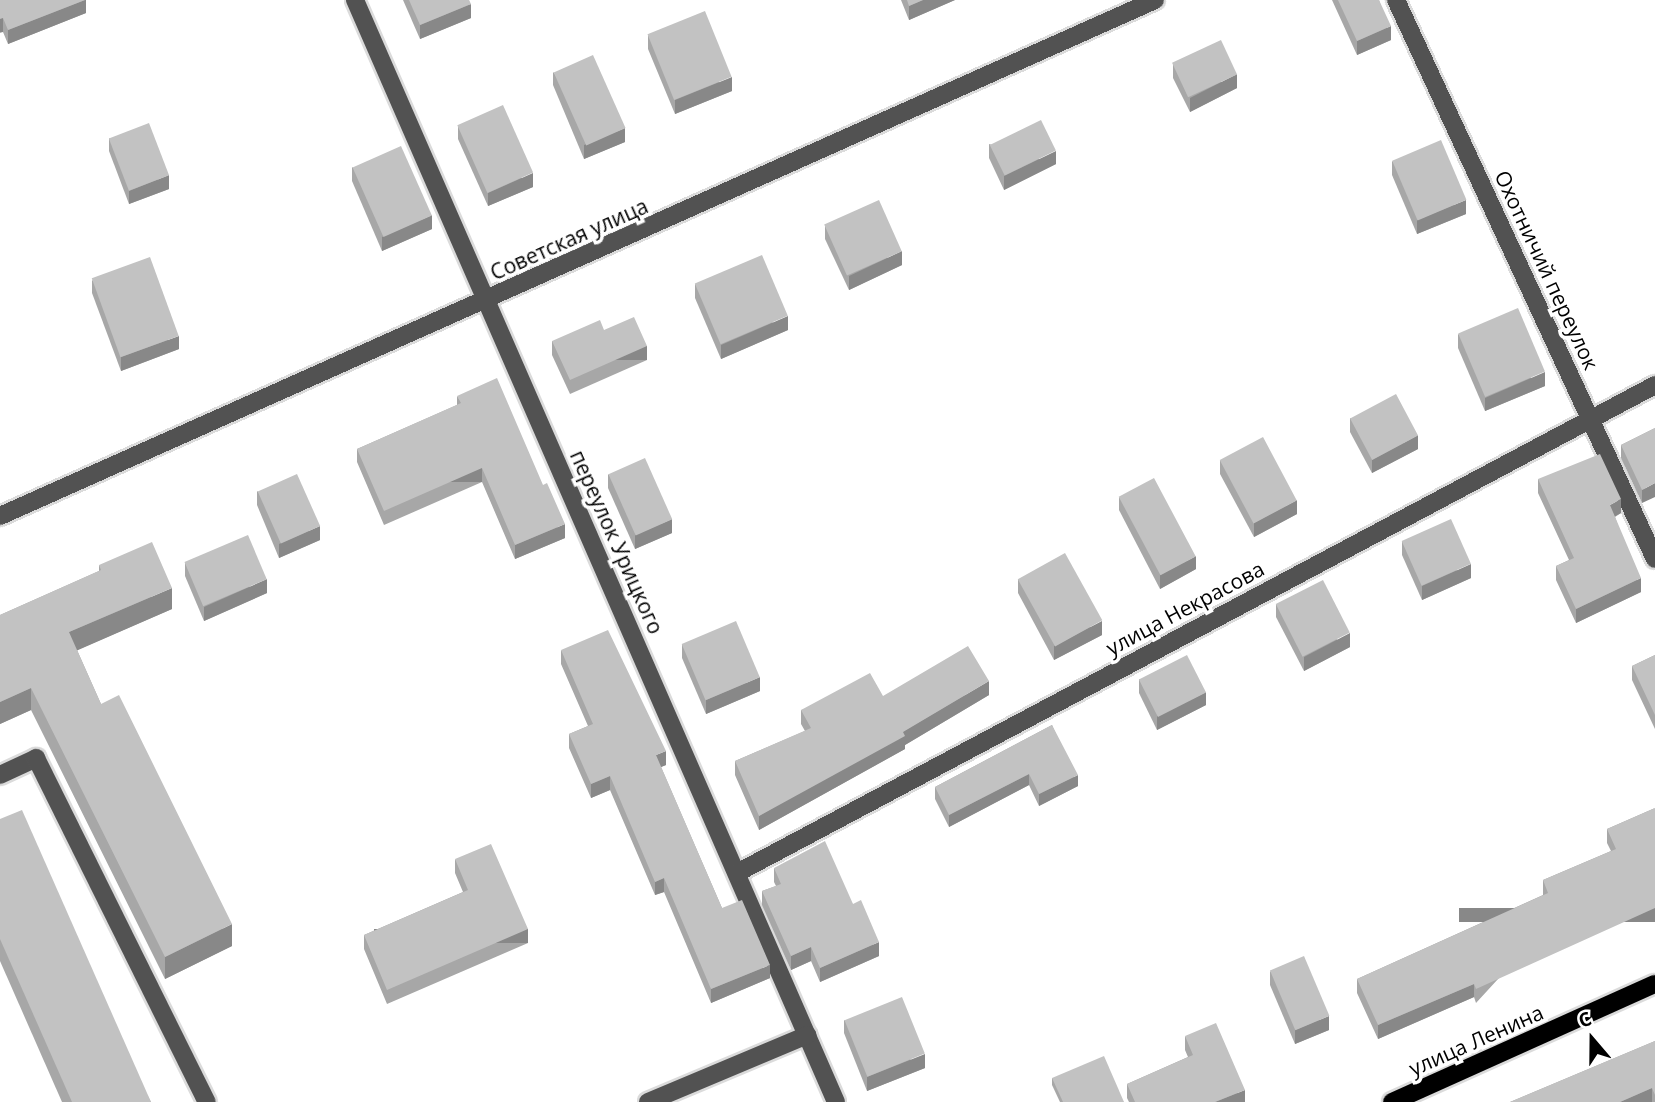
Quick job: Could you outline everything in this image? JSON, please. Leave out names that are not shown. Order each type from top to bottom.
[{"type":"main road","name":"улица Ленина","points":[[1392,1102],[1655,984]]},
{"type":"street","name":"переулок Урицкого","points":[[355,0],[836,1102]]},
{"type":"street","name":"Советская улица","points":[[0,516],[1155,0]]},
{"type":"street","name":"Охотничий переулок","points":[[1396,0],[1655,559]]},
{"type":"street","name":"улица Некрасова","points":[[737,873],[1590,417],[1655,386]]},
{"type":"street","points":[[0,775],[36,758],[207,1102]]},
{"type":"street","points":[[648,1102],[807,1035]]},
{"type":"building","points":[[0,0],[85,0],[8,30],[3,18],[0,19]]},
{"type":"building","points":[[409,0],[469,0],[471,4],[420,25]]},
{"type":"building","points":[[907,0],[923,0],[909,6]]},
{"type":"building","points":[[1338,0],[1379,0],[1391,26],[1357,41]]},
{"type":"building","points":[[705,11],[732,77],[674,100],[648,34]]},
{"type":"building","points":[[1221,40],[1237,74],[1188,97],[1172,63]]},
{"type":"building","points":[[593,55],[626,128],[586,146],[554,72]]},
{"type":"building","points":[[503,105],[533,173],[487,193],[457,125]]},
{"type":"building","points":[[1041,120],[1056,151],[1005,176],[990,145]]},
{"type":"building","points":[[149,123],[169,175],[129,191],[109,138]]},
{"type":"building","points":[[1441,140],[1466,200],[1418,221],[1392,161]]},
{"type":"building","points":[[401,146],[432,215],[383,237],[353,168]]},
{"type":"building","points":[[879,200],[902,251],[847,276],[824,224]]},
{"type":"building","points":[[762,255],[788,316],[721,344],[695,284]]},
{"type":"building","points":[[150,257],[179,336],[120,357],[92,278]]},
{"type":"building","points":[[1518,308],[1545,372],[1485,397],[1458,333]]},
{"type":"building","points":[[634,317],[647,346],[570,380],[552,341],[600,320],[604,330]]},
{"type":"building","points":[[497,378],[543,485],[547,483],[565,524],[515,545],[482,468],[384,511],[357,449],[461,403],[457,396]]},
{"type":"building","points":[[1396,394],[1418,435],[1372,460],[1350,418]]},
{"type":"building","points":[[1655,428],[1655,483],[1642,490],[1621,445]]},
{"type":"building","points":[[1263,437],[1297,501],[1254,524],[1220,460]]},
{"type":"building","points":[[1600,454],[1621,499],[1610,505],[1641,578],[1576,609],[1556,566],[1574,558],[1538,479]]},
{"type":"building","points":[[645,458],[672,519],[636,535],[608,474]]},
{"type":"building","points":[[297,474],[320,526],[281,544],[258,491]]},
{"type":"building","points":[[1154,478],[1196,557],[1160,575],[1119,497]]},
{"type":"building","points":[[1451,519],[1471,564],[1422,586],[1402,541]]},
{"type":"building","points":[[248,535],[267,579],[203,606],[184,562]]},
{"type":"building","points":[[152,542],[172,588],[69,632],[101,704],[119,695],[232,924],[165,957],[31,688],[0,702],[0,615],[101,570],[99,565]]},
{"type":"building","points":[[1065,553],[1102,620],[1055,647],[1018,579]]},
{"type":"building","points":[[1323,580],[1350,633],[1303,657],[1276,604]]},
{"type":"building","points":[[736,621],[760,677],[706,700],[682,644]]},
{"type":"building","points":[[608,630],[666,751],[656,755],[722,908],[742,900],[770,965],[711,989],[664,878],[655,882],[610,776],[591,784],[569,734],[593,724],[561,650]]},
{"type":"building","points":[[968,646],[989,681],[903,732],[905,736],[759,816],[735,761],[811,728],[801,710],[870,673],[883,696]]},
{"type":"building","points":[[1187,655],[1206,692],[1158,717],[1139,680]]},
{"type":"building","points":[[1655,655],[1655,715],[1632,666]]},
{"type":"building","points":[[1052,725],[1078,775],[1039,794],[1029,774],[949,815],[935,787]]},
{"type":"building","points":[[1655,808],[1655,908],[1476,989],[1474,984],[1378,1025],[1357,979],[1548,893],[1543,880],[1616,849],[1607,829]]},
{"type":"building","points":[[22,810],[151,1102],[72,1102],[0,939],[0,819]]},
{"type":"building","points":[[825,841],[853,904],[861,900],[879,942],[820,968],[811,947],[791,956],[762,891],[781,884],[774,868]]},
{"type":"building","points":[[491,844],[528,929],[387,990],[364,935],[468,890],[455,859]]},
{"type":"building","points":[[1304,956],[1329,1016],[1295,1030],[1270,970]]},
{"type":"building","points":[[902,997],[925,1054],[867,1077],[845,1020]]},
{"type":"building","points":[[1216,1023],[1245,1090],[1215,1102],[1135,1102],[1127,1084],[1193,1055],[1185,1036]]},
{"type":"building","points":[[1655,1041],[1655,1095],[1652,1088],[1620,1102],[1510,1102]]},
{"type":"building","points":[[1104,1056],[1124,1102],[1063,1102],[1052,1078]]}]
